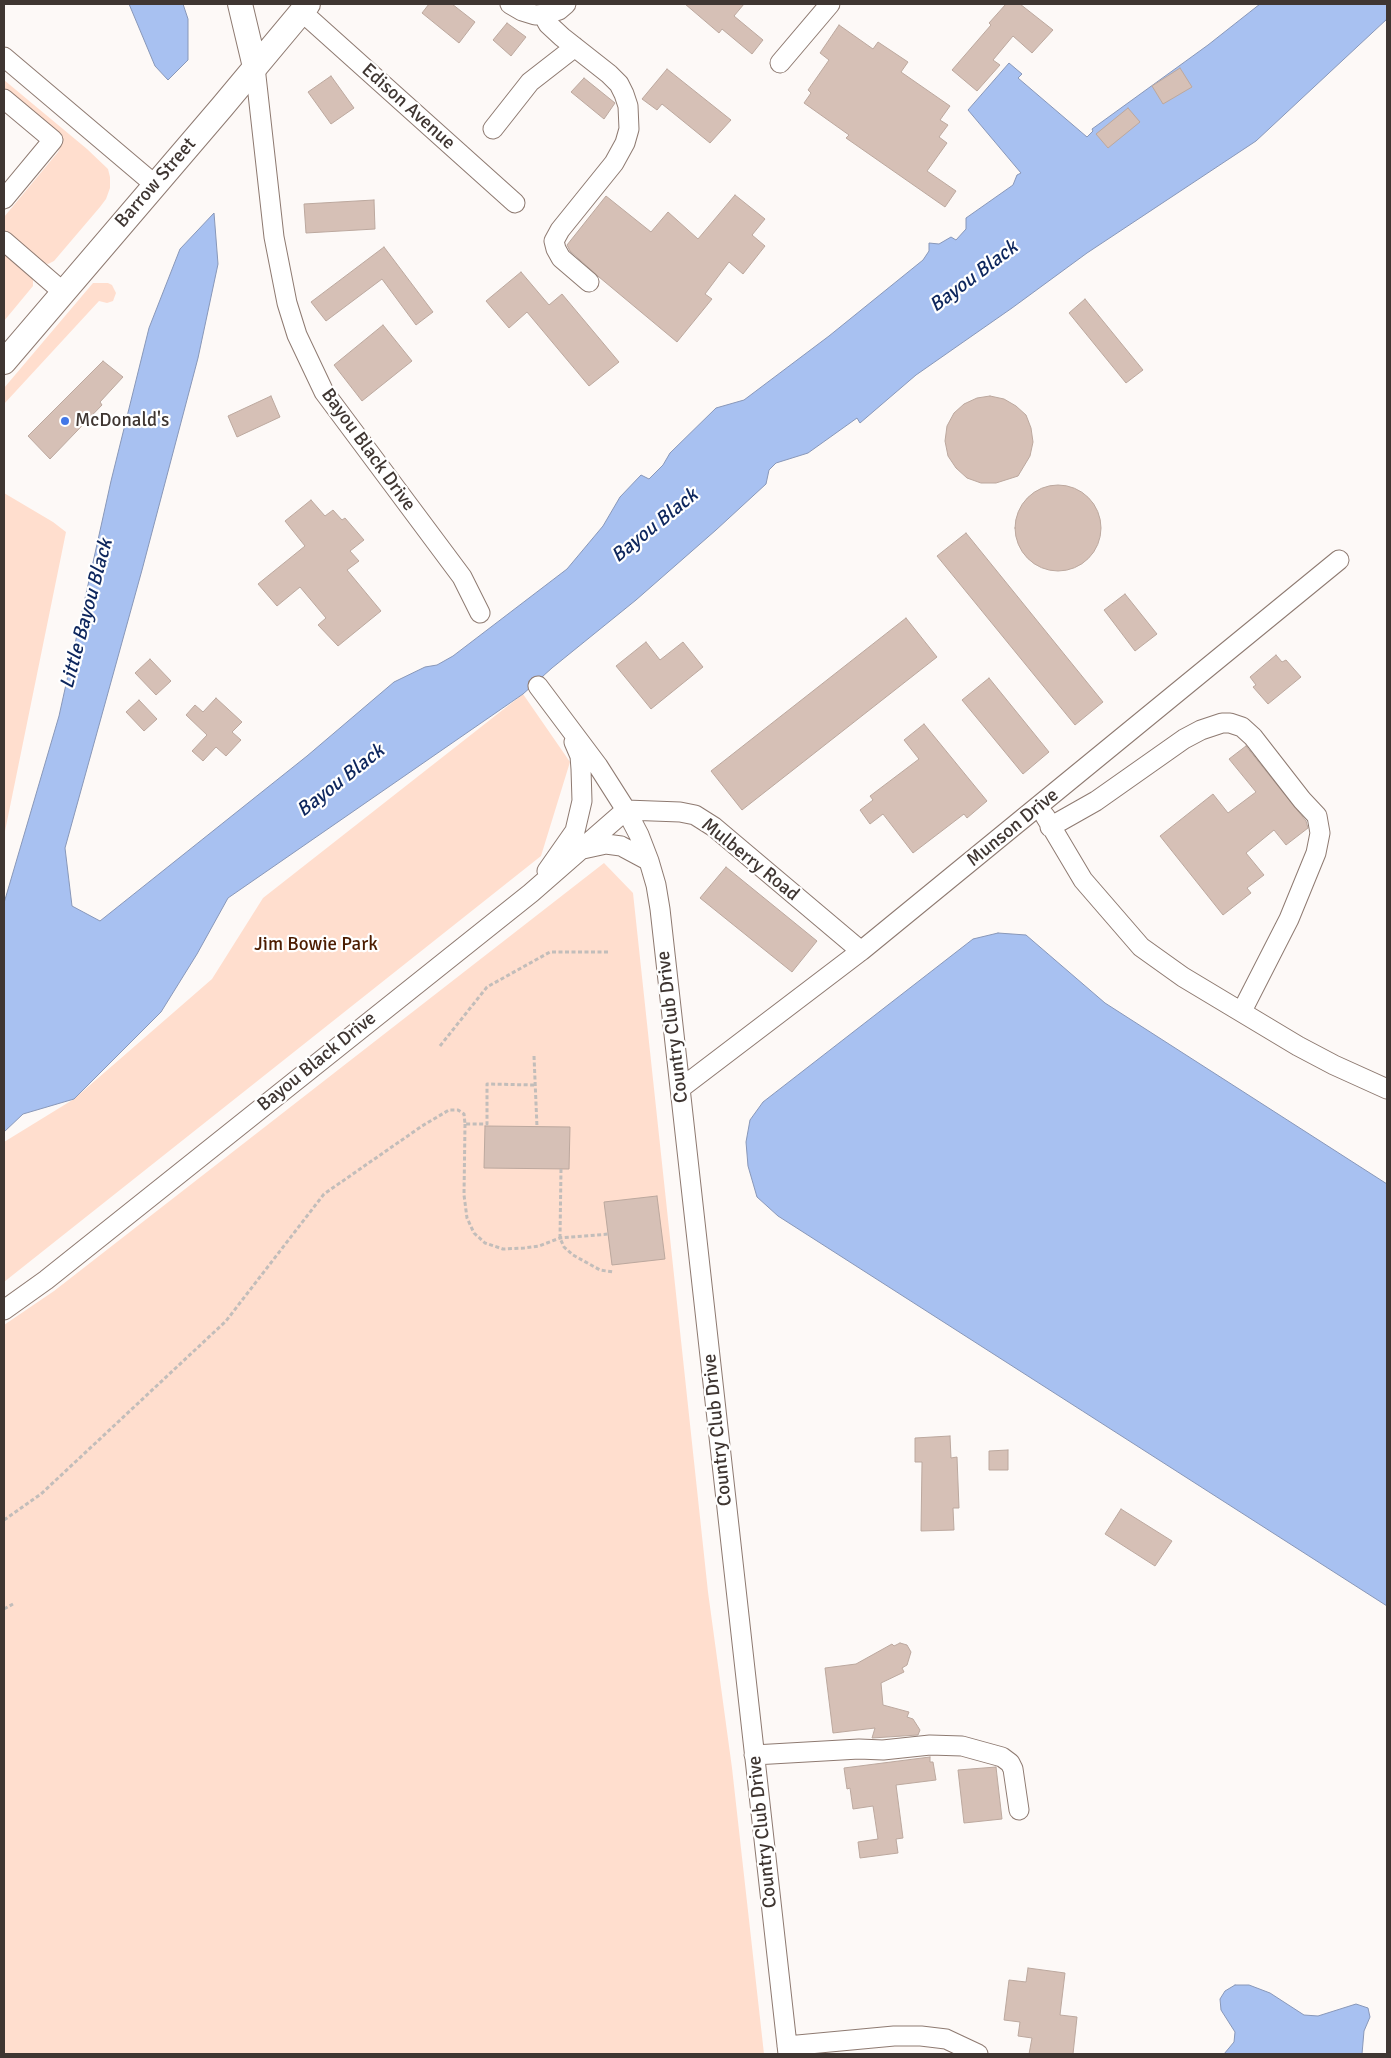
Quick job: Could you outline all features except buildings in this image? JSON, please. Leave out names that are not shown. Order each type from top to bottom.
[{"type":"main road","points":[[240,4],[255,67]]},
{"type":"main road","name":"Barrow Street","points":[[4,362],[304,8]]},
{"type":"street","points":[[510,4],[522,11],[535,15],[543,15],[559,10],[566,4]]},
{"type":"street","points":[[780,63],[830,4]]},
{"type":"street","name":"Edison Avenue","points":[[304,8],[515,203]]},
{"type":"street","points":[[543,15],[548,24],[619,84],[624,94],[630,117],[630,128],[625,144],[614,163],[560,230],[554,241],[561,258],[590,282]]},
{"type":"street","points":[[493,128],[530,82],[575,47]]},
{"type":"street","points":[[4,57],[154,184]]},
{"type":"street","name":"Bayou Black Drive","points":[[255,67],[274,237],[287,303],[297,335],[324,392],[462,577],[480,613]]},
{"type":"street","points":[[4,99],[53,140],[4,199]]},
{"type":"street","points":[[4,241],[63,292]]},
{"type":"street","name":"Munson Drive","points":[[681,1088],[861,950],[1339,560]]},
{"type":"street","points":[[538,686],[598,766],[626,810]]},
{"type":"street","points":[[1050,827],[1096,801],[1184,739],[1201,730],[1222,723],[1230,723],[1242,727],[1253,737],[1302,800],[1317,816],[1320,833],[1316,853],[1290,919],[1242,1012]]},
{"type":"street","points":[[531,893],[575,831],[582,801],[580,756],[568,727]]},
{"type":"street","points":[[1039,806],[1083,880],[1141,947],[1183,977],[1327,1062],[1387,1089]]},
{"type":"street","name":"Bayou Black Drive","points":[[4,1310],[46,1280],[531,893],[626,810]]},
{"type":"street","name":"Country Club Drive","points":[[626,810],[639,835],[648,861],[656,885],[660,909],[788,2050]]},
{"type":"street","name":"Mulberry Road","points":[[626,810],[680,812],[695,816],[714,827],[861,950]]},
{"type":"street","points":[[583,849],[606,844],[620,846],[648,861]]},
{"type":"street","points":[[754,1755],[859,1749],[883,1750],[930,1745],[962,1746],[1002,1757],[1010,1763],[1013,1769],[1019,1810]]},
{"type":"street","points":[[788,2050],[894,2036],[921,2036],[946,2039],[978,2054]]},
{"type":"path","points":[[440,1046],[487,987],[550,952],[610,952]]},
{"type":"path","points":[[534,1056],[537,1126]]},
{"type":"path","points":[[465,1124],[487,1124],[487,1084],[535,1085]]},
{"type":"path","points":[[4,1520],[42,1494],[226,1321],[324,1194],[422,1126],[449,1110],[458,1110],[464,1114],[464,1195],[467,1218],[474,1233],[485,1243],[503,1249],[539,1246],[560,1238],[608,1234]]},
{"type":"path","points":[[561,1169],[560,1238],[564,1247],[573,1255],[600,1270],[613,1272]]},
{"type":"path","points":[[4,1609],[13,1604]]},
{"type":"green space","points":[[4,80],[87,149],[108,169],[110,177],[110,188],[106,199],[54,261],[48,264],[39,261],[4,231],[4,217],[58,152],[60,147],[45,123],[4,89]]},
{"type":"green space","points":[[4,252],[29,274],[33,280],[33,286],[4,321]]},
{"type":"green space","points":[[93,283],[108,283],[112,285],[116,293],[113,301],[107,303],[99,301],[4,404],[4,388]]},
{"type":"green space","points":[[4,493],[53,522],[66,532],[4,836]]},
{"type":"green space","name":"Jim Bowie Park","points":[[523,694],[570,762],[541,856],[4,1282],[4,1142],[74,1099],[212,979],[263,898]]},
{"type":"green space","points":[[604,863],[633,893],[708,1592],[732,1768],[764,2054],[4,2054],[4,1325],[54,1291]]},
{"type":"water","points":[[129,4],[183,4],[188,19],[188,60],[168,80],[155,66]]},
{"type":"water","points":[[1260,4],[1387,4],[1387,19],[1256,141],[1087,253],[916,375],[860,423],[857,418],[808,453],[776,463],[769,470],[766,484],[716,530],[636,600],[523,694],[228,898],[197,954],[161,1012],[74,1099],[23,1114],[4,1132],[4,903],[59,716],[111,481],[149,328],[180,249],[214,213],[218,264],[198,358],[65,848],[72,906],[100,921],[307,756],[394,682],[425,667],[437,665],[453,656],[567,569],[603,526],[620,497],[641,475],[649,479],[663,465],[670,453],[716,408],[744,400],[829,336],[923,260],[929,251],[929,243],[939,244],[951,237],[956,240],[966,229],[966,218],[1013,185],[1017,175],[1021,173],[968,110],[1009,63],[1022,74],[1018,78],[1087,137],[1093,131],[1092,129],[1208,45]]},
{"type":"water","points":[[998,933],[1026,935],[1105,1003],[1387,1184],[1387,1606],[778,1216],[757,1197],[748,1166],[746,1142],[750,1120],[763,1102],[973,939]]},
{"type":"water","points":[[1235,1985],[1249,1985],[1270,1993],[1304,2015],[1318,2016],[1356,2004],[1368,2008],[1370,2017],[1364,2031],[1362,2054],[1224,2054],[1234,2042],[1235,2032],[1221,2010],[1220,1999],[1225,1991]]},
{"type":"place","name":"McDonald's","points":[[65,421]]},
{"type":"water label","name":"Bayou Black","points":[[974,277]]},
{"type":"water label","name":"Bayou Black","points":[[655,526]]},
{"type":"water label","name":"Little Bayou Black","points":[[87,614]]},
{"type":"water label","name":"Bayou Black","points":[[341,781]]}]
